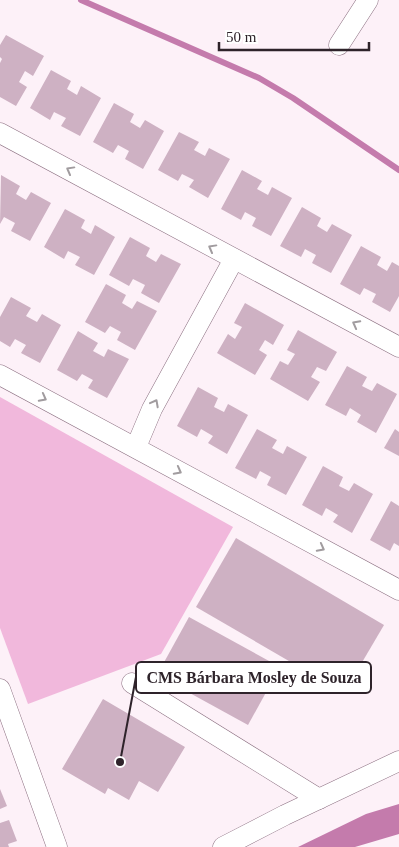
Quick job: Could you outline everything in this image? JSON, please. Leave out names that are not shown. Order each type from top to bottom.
[{"type":"street","points":[[339,44],[368,0]]},
{"type":"street","points":[[0,132],[399,347]]},
{"type":"street","points":[[136,447],[152,410],[234,259]]},
{"type":"street","points":[[0,376],[136,447],[399,590]]},
{"type":"street","points":[[132,683],[319,799]]},
{"type":"street","points":[[0,689],[56,847]]},
{"type":"street","points":[[223,847],[399,762]]},
{"type":"shaded area","points":[[0,397],[233,527],[161,654],[28,704],[0,628]]},
{"type":"shaded area","points":[[399,804],[399,834],[355,847],[298,847],[366,814]]},
{"type":"building","points":[[6,35],[44,56],[33,76],[25,71],[19,82],[27,87],[16,106],[0,97],[0,63],[2,59],[0,57],[0,45]]},
{"type":"building","points":[[51,70],[71,81],[67,89],[77,95],[81,86],[101,98],[80,136],[61,126],[66,118],[54,112],[50,120],[30,108]]},
{"type":"building","points":[[114,103],[134,114],[130,122],[140,128],[145,120],[164,131],[143,169],[125,159],[129,151],[118,145],[113,153],[93,142]]},
{"type":"building","points":[[179,132],[199,142],[194,150],[205,156],[209,148],[230,159],[208,198],[189,187],[194,180],[182,174],[178,181],[158,170]]},
{"type":"building","points":[[242,170],[262,181],[257,189],[268,195],[272,187],[292,198],[271,236],[252,226],[256,218],[245,212],[241,220],[221,209]]},
{"type":"building","points":[[1,175],[20,186],[16,194],[26,200],[31,192],[51,203],[30,241],[11,231],[15,223],[4,217],[0,224]]},
{"type":"building","points":[[302,207],[321,218],[317,226],[327,232],[332,224],[352,235],[331,273],[312,263],[316,255],[305,249],[301,257],[280,246]]},
{"type":"building","points":[[65,209],[85,220],[81,228],[91,234],[95,225],[115,237],[94,275],[75,265],[80,257],[68,251],[64,259],[44,247]]},
{"type":"building","points":[[130,237],[150,248],[146,256],[156,262],[161,254],[181,264],[159,303],[141,293],[145,285],[133,279],[129,286],[109,275]]},
{"type":"building","points":[[361,246],[381,257],[377,265],[387,271],[392,262],[399,266],[399,296],[390,312],[372,302],[376,294],[364,288],[360,295],[340,284]]},
{"type":"building","points":[[106,284],[126,295],[122,303],[132,309],[137,301],[157,311],[135,350],[117,340],[121,332],[110,326],[105,333],[85,322]]},
{"type":"building","points":[[11,297],[31,308],[26,316],[37,322],[42,314],[61,325],[40,363],[21,353],[26,345],[15,339],[10,347],[0,341],[0,317]]},
{"type":"building","points":[[245,303],[284,325],[273,345],[265,340],[259,350],[267,355],[255,375],[217,353],[228,334],[235,339],[242,327],[234,323]]},
{"type":"building","points":[[298,330],[337,352],[326,371],[317,367],[311,377],[320,382],[308,401],[270,379],[280,361],[288,365],[295,354],[287,350]]},
{"type":"building","points":[[78,331],[98,343],[93,351],[104,357],[108,349],[129,359],[107,398],[88,388],[93,380],[82,374],[77,381],[57,370]]},
{"type":"building","points":[[347,366],[367,377],[362,386],[372,391],[377,383],[397,394],[376,433],[357,422],[361,415],[350,408],[346,416],[325,405]]},
{"type":"building","points":[[198,387],[218,398],[214,407],[224,412],[228,404],[248,415],[227,454],[208,443],[213,436],[201,429],[197,437],[177,426]]},
{"type":"building","points":[[257,429],[277,440],[272,448],[283,454],[287,446],[307,457],[286,495],[267,485],[271,477],[260,471],[256,479],[235,468]]},
{"type":"building","points":[[395,429],[399,432],[399,456],[384,448]]},
{"type":"building","points":[[323,466],[343,477],[339,486],[349,491],[354,483],[373,494],[352,533],[333,522],[338,515],[326,508],[322,516],[302,505]]},
{"type":"building","points":[[391,501],[399,506],[399,546],[394,543],[390,551],[370,540]]},
{"type":"building","points":[[236,538],[384,625],[344,693],[196,607]]},
{"type":"building","points":[[189,617],[280,667],[248,725],[157,675]]},
{"type":"building","points":[[103,699],[185,747],[158,792],[139,781],[129,800],[108,788],[105,794],[62,769]]},
{"type":"building","points":[[0,789],[7,806],[0,809]]},
{"type":"building","points":[[9,820],[17,841],[8,844],[9,847],[0,847],[0,823]]},
{"type":"waterway","points":[[81,0],[259,78],[293,98],[399,170]]},
{"type":"place","name":"CMS Bárbara Mosley de Souza","points":[[120,762]]}]
